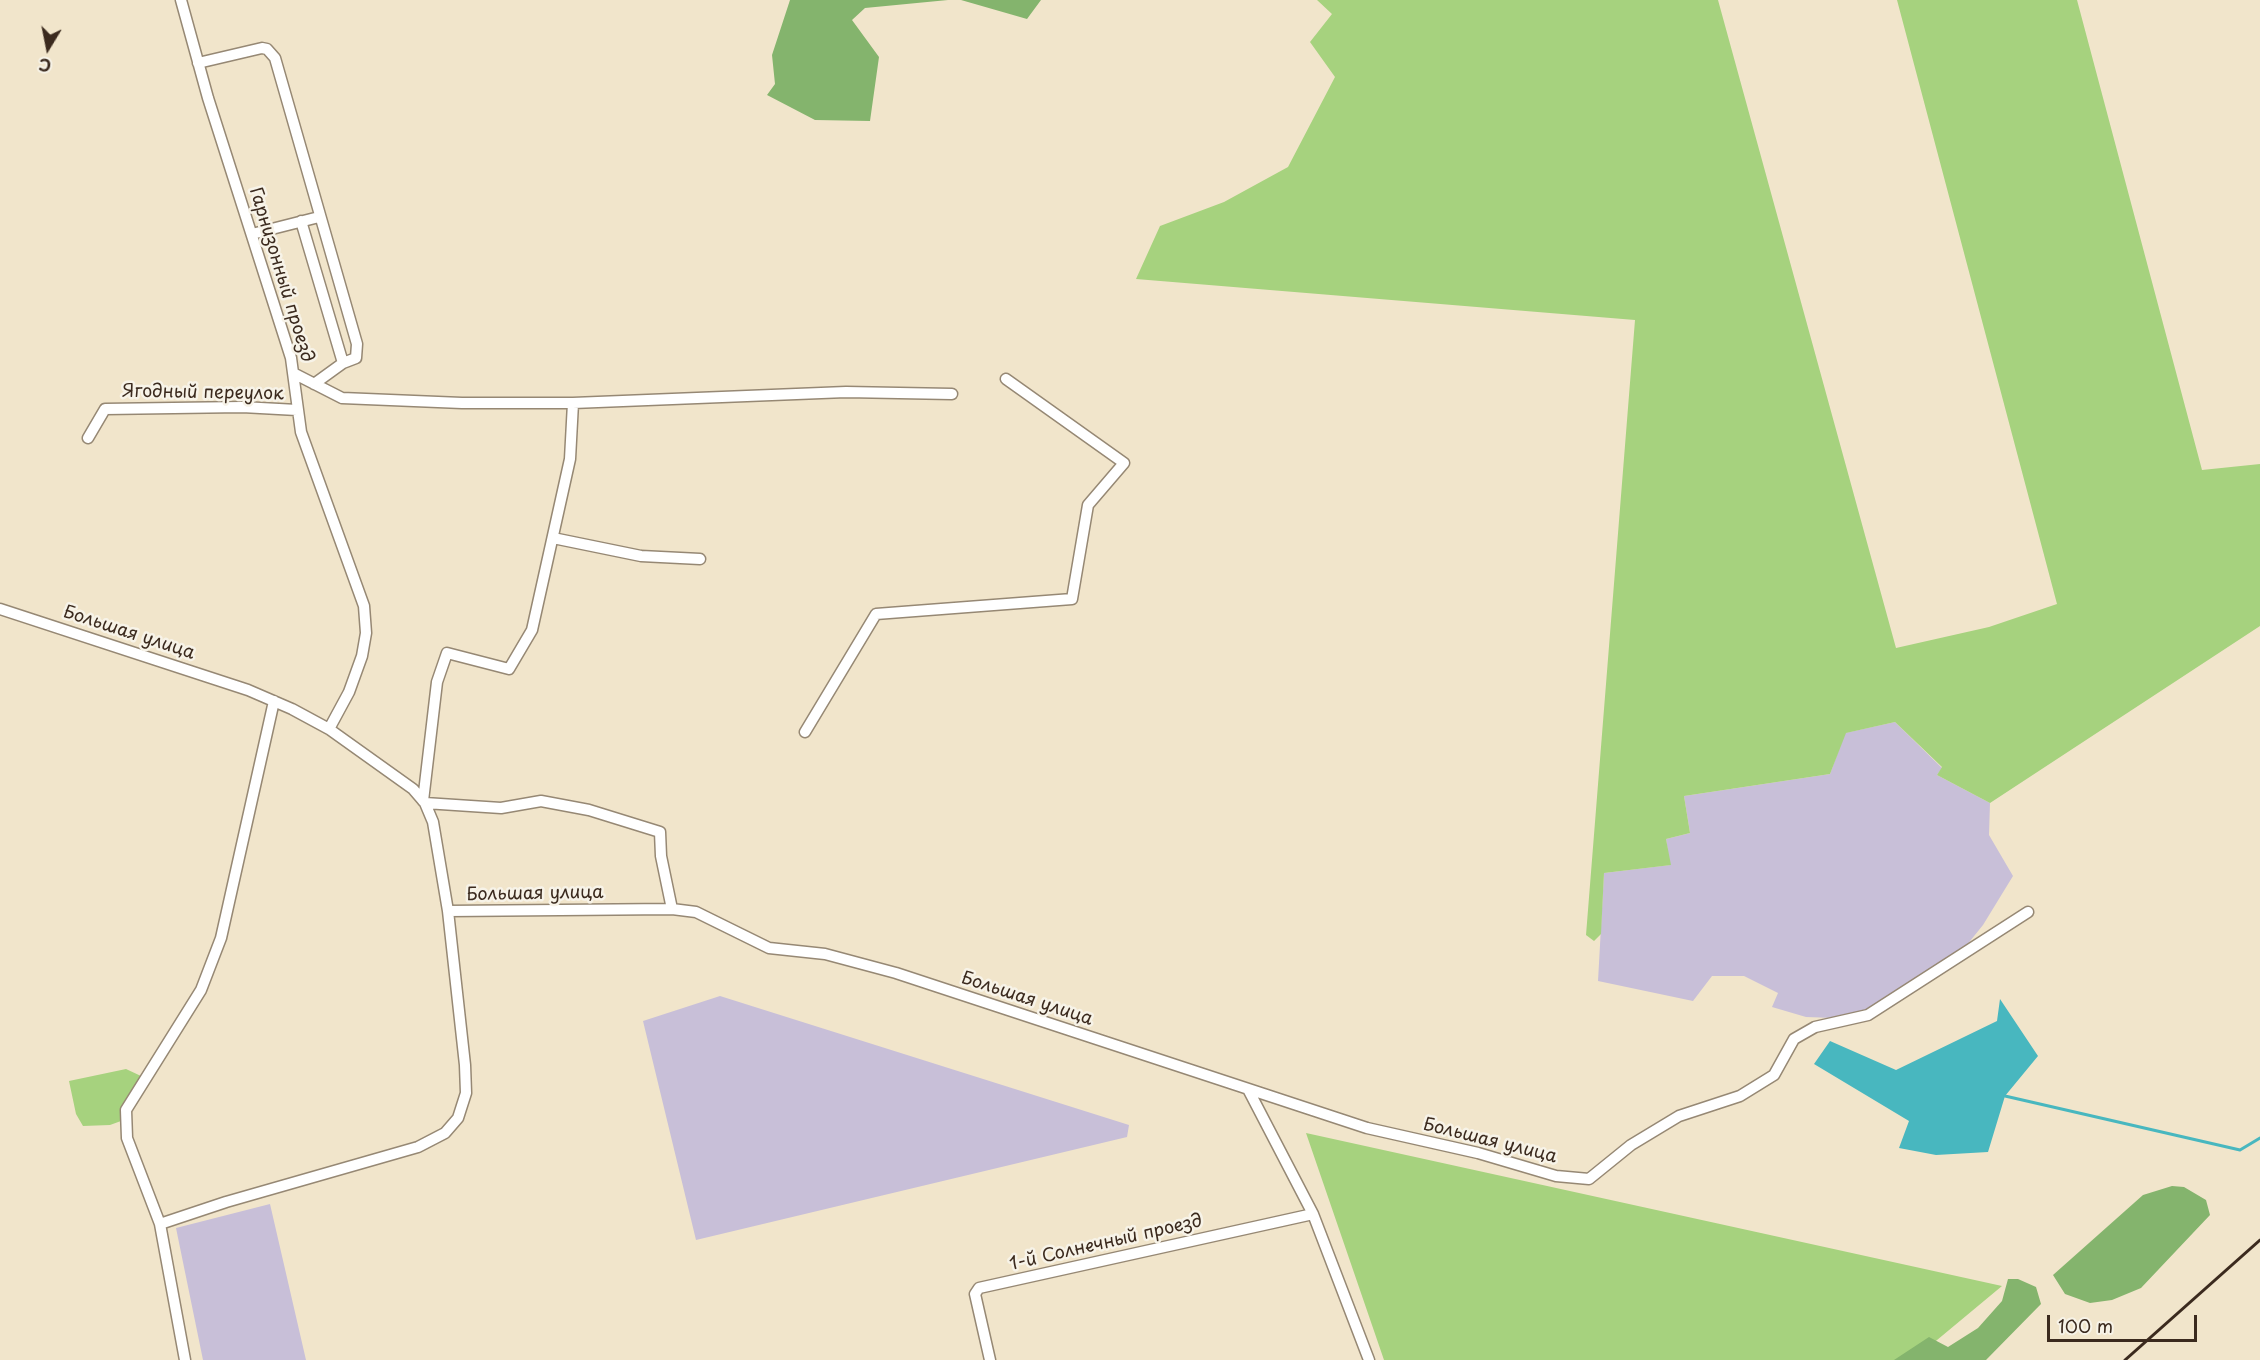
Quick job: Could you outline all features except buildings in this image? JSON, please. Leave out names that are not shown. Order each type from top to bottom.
[{"type":"street","name":"Гарнизонный проезд","points":[[181,0],[198,63],[295,374],[297,410],[307,451],[364,606],[366,633],[362,656],[349,692],[329,729]]},
{"type":"street","points":[[198,63],[256,49],[267,49],[272,53],[286,90],[319,217],[357,344],[356,358],[343,363],[314,384]]},
{"type":"street","points":[[252,234],[319,217]]},
{"type":"street","points":[[302,221],[343,363]]},
{"type":"street","points":[[295,374],[342,398],[462,403],[573,403],[846,392],[952,394]]},
{"type":"street","points":[[805,732],[876,614],[1072,599],[1088,505],[1124,463],[1006,379]]},
{"type":"street","points":[[573,403],[570,459],[532,630],[509,669],[447,653],[437,682],[424,802],[501,808],[541,801],[589,810],[660,832],[661,856],[672,909]]},
{"type":"street","name":"Ягодный переулок","points":[[88,438],[105,408],[242,407],[297,410]]},
{"type":"street","points":[[553,538],[641,556],[700,559]]},
{"type":"street","name":"Большая улица","points":[[0,609],[248,690],[274,701],[329,729],[413,789],[424,802],[433,822],[448,911],[466,1093],[458,1118],[444,1133],[418,1147],[226,1202],[160,1224]]},
{"type":"street","points":[[185,1360],[160,1224],[127,1138],[126,1110],[201,990],[221,938],[274,701]]},
{"type":"street","name":"Большая улица","points":[[448,911],[672,909],[696,912],[770,948],[825,954],[896,973],[1366,1128],[1478,1153],[1556,1176],[1588,1179],[1631,1145],[1678,1116],[1740,1096],[1774,1075],[1794,1039],[1815,1027],[1868,1015],[2028,912]]},
{"type":"street","points":[[1249,1091],[1313,1214],[1369,1360]]},
{"type":"street","name":"1-й Солнечный проезд","points":[[990,1360],[975,1294],[979,1288],[1313,1214]]},
{"type":"shaded area","points":[[1895,722],[1942,768],[1937,775],[1990,803],[1989,835],[2013,876],[1983,925],[1962,951],[1883,1002],[1856,1014],[1834,1018],[1806,1017],[1772,1007],[1778,993],[1744,976],[1712,976],[1693,1001],[1598,981],[1604,873],[1670,865],[1666,839],[1690,833],[1684,796],[1830,774],[1845,733]]},
{"type":"shaded area","points":[[720,996],[1129,1125],[1127,1137],[696,1240],[643,1021]]},
{"type":"shaded area","points":[[270,1204],[306,1360],[203,1360],[176,1228]]},
{"type":"green space","points":[[790,0],[948,0],[865,8],[852,20],[879,57],[870,121],[815,120],[767,95],[775,84],[772,55]]},
{"type":"green space","points":[[961,0],[1041,0],[1027,19]]},
{"type":"green space","points":[[1317,0],[1718,0],[1896,648],[1989,627],[2057,604],[1897,0],[2077,0],[2202,470],[2260,464],[2260,626],[1990,803],[1937,775],[1942,767],[1895,722],[1846,733],[1830,774],[1684,796],[1690,833],[1666,839],[1671,865],[1604,873],[1601,934],[1594,941],[1586,935],[1635,320],[1136,279],[1160,226],[1224,202],[1288,167],[1335,77],[1310,42],[1332,14]]},
{"type":"green space","points":[[126,1069],[141,1076],[124,1108],[121,1121],[110,1125],[83,1126],[76,1114],[69,1081]]},
{"type":"green space","points":[[1306,1133],[2002,1286],[1913,1360],[1384,1360]]},
{"type":"green space","points":[[2172,1186],[2184,1187],[2206,1200],[2210,1215],[2141,1288],[2112,1300],[2090,1303],[2065,1294],[2053,1275],[2143,1195]]},
{"type":"green space","points":[[2008,1279],[2018,1279],[2036,1287],[2041,1304],[1986,1360],[1894,1360],[1929,1337],[1948,1347],[1978,1328],[2002,1301]]},
{"type":"water","points":[[2000,999],[2038,1056],[2005,1096],[1988,1152],[1936,1155],[1899,1148],[1909,1121],[1814,1064],[1830,1041],[1896,1070],[1997,1021]]},
{"type":"waterway","points":[[2005,1096],[2240,1150],[2260,1138]]},
{"type":"railway","points":[[2125,1360],[2260,1240]]}]
